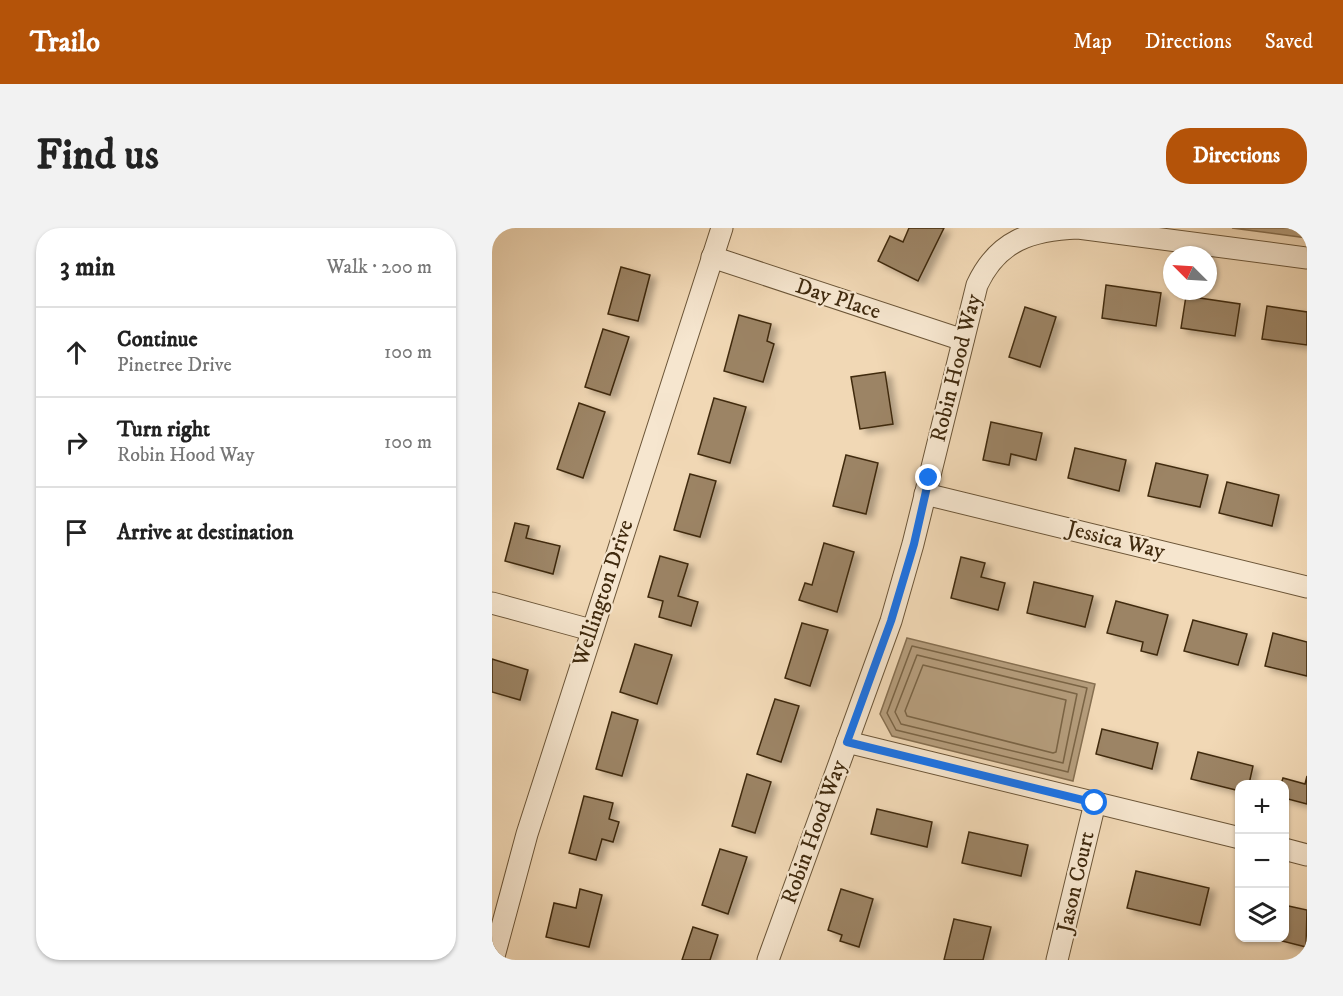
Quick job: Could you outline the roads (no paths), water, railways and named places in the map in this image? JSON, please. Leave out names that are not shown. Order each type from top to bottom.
[{"type":"street","name":"Wellington Drive","points":[[493,960],[501,897],[527,834],[722,228]]},
{"type":"street","name":"Robin Hood Way","points":[[768,960],[891,621],[914,544],[977,285],[985,268],[998,253],[1033,233],[1078,228],[1307,258]]},
{"type":"street","name":"Day Place","points":[[712,257],[963,340]]},
{"type":"street","name":"Jessica Way","points":[[925,494],[1307,587]]},
{"type":"street","points":[[492,603],[591,630]]},
{"type":"street","points":[[847,742],[1235,837]]},
{"type":"street","name":"Jason Court","points":[[1057,960],[1095,803]]},
{"type":"street","points":[[1289,850],[1307,855]]},
{"type":"water","points":[[1232,228],[1307,228],[1307,238]]},
{"type":"water","points":[[907,638],[1095,684],[1073,781],[892,736],[880,714]]}]
